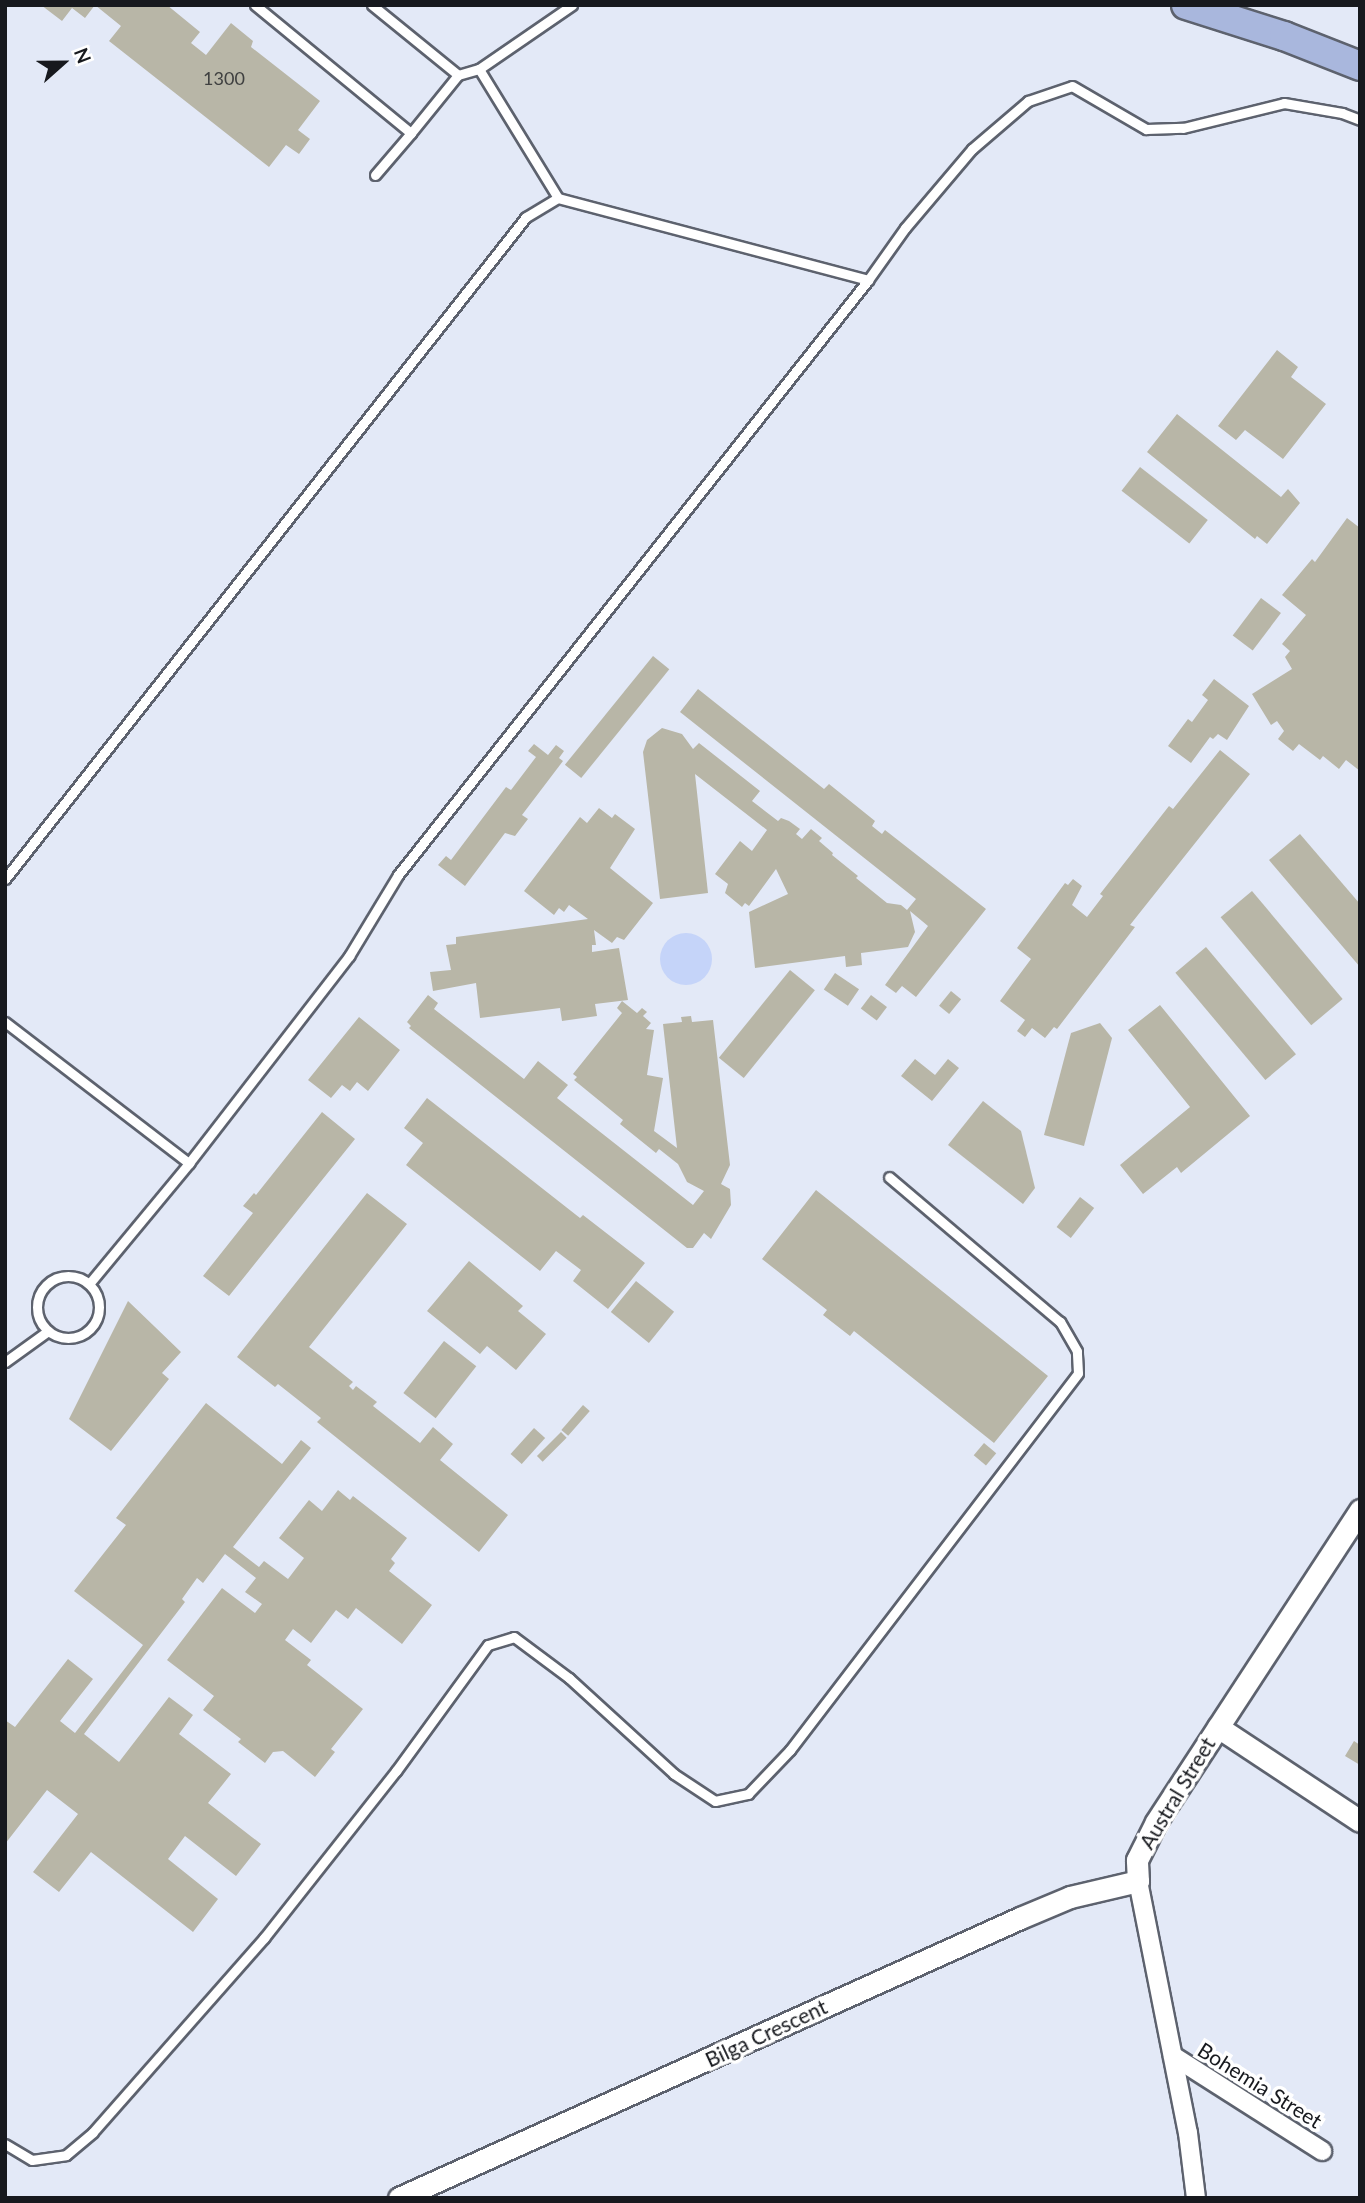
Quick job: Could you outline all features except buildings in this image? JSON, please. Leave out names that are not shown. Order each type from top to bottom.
[{"type":"main road","points":[[1186,5],[1284,36],[1360,66]]},
{"type":"street","name":"Austral Street","points":[[1196,2198],[1173,2056],[1138,1881],[1137,1860],[1143,1843],[1360,1510]]},
{"type":"street","points":[[1218,1727],[1360,1821]]},
{"type":"street","name":"Bilga Crescent","points":[[399,2198],[1020,1918],[1092,1890],[1138,1881]]},
{"type":"street","name":"Bohemia Street","points":[[1173,2056],[1322,2151]]},
{"type":"lane","points":[[255,5],[411,133]]},
{"type":"lane","points":[[372,5],[458,75]]},
{"type":"lane","points":[[375,175],[458,75],[479,69],[572,5]]},
{"type":"lane","points":[[479,69],[558,198],[868,281]]},
{"type":"lane","points":[[89,1284],[189,1163],[349,956],[398,875],[868,281],[905,228],[972,149],[1028,101],[1072,86],[1146,129],[1183,128],[1284,103],[1342,113],[1360,120]]},
{"type":"lane","points":[[5,879],[526,217],[558,198]]},
{"type":"lane","points":[[5,1022],[189,1163]]},
{"type":"lane","points":[[5,2144],[32,2160],[66,2155],[93,2132],[264,1938],[396,1771],[488,1645],[514,1637],[569,1678],[674,1774],[715,1801],[748,1794],[790,1750],[1078,1373],[1077,1351],[1060,1322],[889,1177]]},
{"type":"lane","points":[[71,1276],[89,1284],[99,1303],[95,1324],[87,1332],[67,1339],[48,1331],[41,1324],[37,1304],[45,1286],[61,1277],[71,1276]]},
{"type":"lane","points":[[5,1362],[48,1331]]},
{"type":"shaded area","points":[[686,933],[696,935],[704,941],[710,949],[710,969],[704,977],[696,983],[686,985],[676,983],[668,977],[662,969],[660,959],[662,949],[668,941],[676,935]]}]
